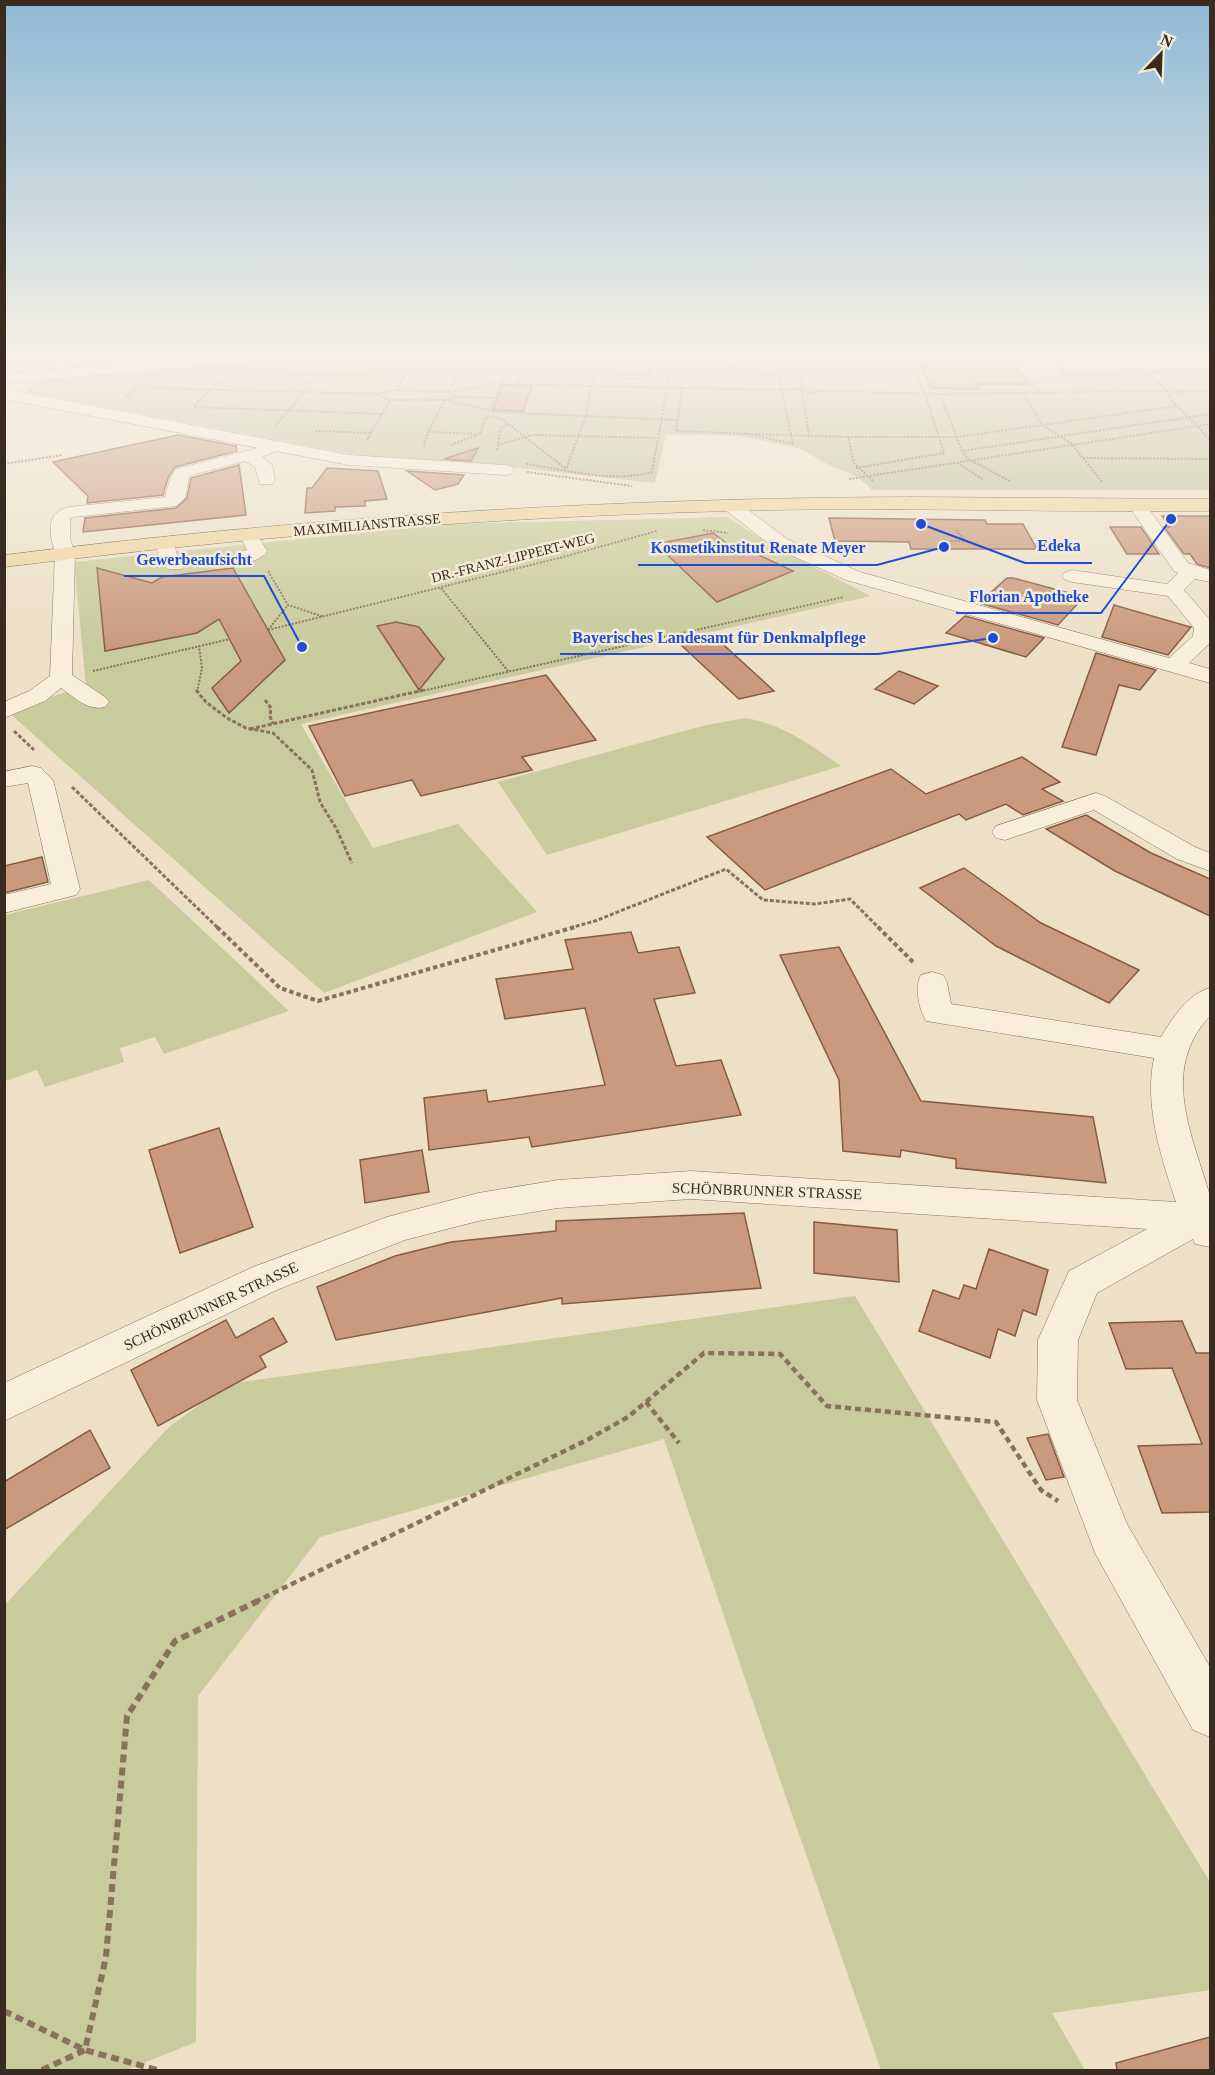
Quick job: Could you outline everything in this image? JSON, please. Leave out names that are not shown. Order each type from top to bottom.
[{"type":"main road","name":"MAXIMILIANSTRASSE","points":[[4,561],[166,543],[249,548],[521,514],[730,505],[849,503],[1210,505]]},
{"type":"street","points":[[61,678],[65,553],[61,539],[60,520],[64,514],[170,502],[176,498],[182,473],[262,452]]},
{"type":"street","points":[[305,452],[349,460],[512,467]]},
{"type":"street","points":[[247,455],[263,465],[266,480]]},
{"type":"street","points":[[730,505],[780,543],[853,576],[1210,676]]},
{"type":"street","points":[[1137,505],[1181,567],[1201,574]]},
{"type":"street","points":[[166,543],[169,562],[175,565]]},
{"type":"street","points":[[1174,591],[1176,586],[1201,574]]},
{"type":"street","points":[[1072,576],[1174,591],[1205,627],[1203,638],[1173,666]]},
{"type":"street","points":[[61,678],[97,702]]},
{"type":"street","points":[[9,720],[61,678]]},
{"type":"street","points":[[4,780],[32,773],[40,780],[66,889],[4,904]]},
{"type":"street","points":[[1005,832],[1096,801],[1186,853],[1210,863]]},
{"type":"street","points":[[932,982],[937,1013],[1172,1050]]},
{"type":"street","points":[[1210,998],[1180,1032],[1172,1050],[1167,1086],[1173,1128],[1207,1223],[1082,1282],[1058,1340],[1056,1400],[1111,1538],[1210,1713]]},
{"type":"street","name":"SCHÖNBRUNNER STRASSE","points":[[4,1403],[266,1278],[322,1256],[400,1227],[478,1208],[558,1194],[691,1185],[823,1191],[1207,1223]]},
{"type":"path","points":[[349,460],[359,452]]},
{"type":"path","points":[[545,452],[566,469]]},
{"type":"path","points":[[566,469],[573,452]]},
{"type":"path","points":[[512,467],[566,469],[640,477],[652,472],[654,452]]},
{"type":"path","points":[[856,468],[944,452]]},
{"type":"path","points":[[963,452],[968,459],[1013,482]]},
{"type":"path","points":[[849,479],[1018,452]]},
{"type":"path","points":[[1078,452],[1104,485]]},
{"type":"path","points":[[4,464],[62,455]]},
{"type":"path","points":[[1083,458],[1210,459]]},
{"type":"path","points":[[512,467],[634,486]]},
{"type":"path","points":[[567,477],[572,470]]},
{"type":"path","name":"DR.-FRANZ-LIPPERT-WEG","points":[[288,605],[268,630],[440,588],[661,529]]},
{"type":"path","points":[[951,541],[966,541],[955,529]]},
{"type":"path","points":[[249,548],[288,605],[324,617]]},
{"type":"path","points":[[250,729],[886,587]]},
{"type":"path","points":[[440,588],[508,671]]},
{"type":"path","points":[[61,678],[230,639]]},
{"type":"path","points":[[199,646],[202,668],[196,691],[227,718],[250,729],[273,734],[312,770],[320,802],[336,828],[352,863]]},
{"type":"path","points":[[265,700],[271,708],[270,716],[273,724]]},
{"type":"path","points":[[9,720],[38,754]]},
{"type":"path","points":[[72,787],[280,988],[318,1001],[595,921],[726,869],[763,900],[815,904],[850,899],[932,982]]},
{"type":"path","points":[[85,2050],[106,1957],[127,1716],[175,1641],[587,1440],[628,1417],[704,1353],[780,1354],[827,1406],[996,1422],[1041,1490],[1111,1538]]},
{"type":"path","points":[[646,1402],[679,1443]]},
{"type":"path","points":[[4,2011],[85,2050],[157,2070]]},
{"type":"path","points":[[42,2070],[85,2050]]},
{"type":"green space","points":[[338,452],[662,452],[655,483],[518,468]]},
{"type":"green space","points":[[806,452],[1210,452],[1210,490],[872,490],[858,477]]},
{"type":"green space","points":[[727,517],[771,545],[871,596],[301,724],[373,848],[458,824],[537,912],[324,993],[8,712],[86,685],[74,562],[450,524]]},
{"type":"green space","points":[[745,718],[784,730],[841,766],[547,855],[498,782],[702,726]]},
{"type":"green space","points":[[149,880],[289,1011],[164,1054],[155,1037],[120,1048],[124,1062],[45,1087],[37,1070],[5,1081],[5,915]]},
{"type":"green space","points":[[855,1296],[1210,1882],[1210,1990],[1052,2013],[1085,2070],[881,2070],[664,1439],[320,1537],[198,1696],[196,2042],[126,2070],[5,2070],[4,1606],[169,1427],[228,1384]]},
{"type":"building","points":[[100,452],[234,452],[175,467],[168,478],[163,495],[87,503],[88,496],[53,462]]},
{"type":"building","points":[[466,452],[476,452],[471,461],[444,459]]},
{"type":"building","points":[[239,465],[246,515],[83,532],[85,518],[176,508],[187,498],[191,478]]},
{"type":"building","points":[[327,468],[378,471],[387,499],[365,501],[365,506],[335,507],[335,511],[305,513],[307,488],[312,488]]},
{"type":"building","points":[[407,471],[464,475],[458,484],[435,490]]},
{"type":"building","points":[[1162,516],[1210,516],[1210,568],[1197,564],[1190,554],[1184,554],[1164,527],[1170,527]]},
{"type":"building","points":[[829,518],[985,520],[987,524],[1023,524],[1037,549],[911,549],[909,542],[835,541]]},
{"type":"building","points":[[1110,527],[1141,527],[1159,554],[1127,554]]},
{"type":"building","points":[[713,533],[741,554],[752,552],[793,571],[717,602],[656,544]]},
{"type":"building","points":[[97,568],[152,583],[162,577],[233,568],[285,660],[229,713],[212,688],[241,661],[219,619],[197,633],[105,651]]},
{"type":"building","points":[[1007,578],[1084,597],[1058,625],[979,603]]},
{"type":"building","points":[[1114,605],[1191,627],[1168,655],[1102,637]]},
{"type":"building","points":[[965,616],[1044,638],[1026,657],[946,633]]},
{"type":"building","points":[[396,622],[419,627],[444,659],[419,690],[377,626]]},
{"type":"building","points":[[715,637],[774,691],[739,699],[681,645]]},
{"type":"building","points":[[1096,653],[1156,670],[1140,690],[1119,685],[1096,755],[1062,747]]},
{"type":"building","points":[[899,671],[938,686],[914,704],[875,689]]},
{"type":"building","points":[[546,675],[596,740],[522,757],[532,770],[421,796],[412,780],[345,796],[309,726]]},
{"type":"building","points":[[1022,757],[1060,782],[1042,789],[1063,801],[1023,815],[1006,804],[966,820],[959,814],[765,890],[707,837],[891,769],[926,794]]},
{"type":"building","points":[[1086,815],[1151,853],[1210,879],[1210,916],[1115,871],[1046,829]]},
{"type":"building","points":[[42,857],[48,882],[4,893],[4,866]]},
{"type":"building","points":[[964,868],[1041,923],[1139,970],[1109,1003],[996,946],[920,888]]},
{"type":"building","points":[[631,932],[638,953],[679,947],[695,993],[654,999],[676,1066],[721,1060],[741,1115],[532,1147],[529,1137],[429,1150],[424,1098],[486,1090],[488,1102],[605,1085],[585,1008],[505,1019],[496,979],[573,969],[565,940]]},
{"type":"building","points":[[839,947],[921,1101],[1093,1117],[1106,1183],[956,1168],[956,1159],[901,1150],[900,1157],[843,1151],[839,1080],[780,955]]},
{"type":"building","points":[[219,1128],[253,1227],[180,1253],[149,1150]]},
{"type":"building","points":[[422,1150],[429,1192],[365,1203],[360,1160]]},
{"type":"building","points":[[744,1213],[761,1288],[562,1304],[562,1298],[336,1340],[317,1287],[395,1256],[451,1242],[556,1231],[556,1221]]},
{"type":"building","points":[[814,1222],[897,1230],[899,1282],[814,1273]]},
{"type":"building","points":[[989,1249],[1048,1270],[1036,1315],[1023,1310],[1015,1336],[998,1329],[990,1358],[919,1331],[933,1290],[959,1299],[964,1285],[976,1289]]},
{"type":"building","points":[[273,1318],[287,1342],[260,1356],[266,1367],[158,1426],[131,1370],[226,1320],[236,1338]]},
{"type":"building","points":[[1182,1321],[1196,1353],[1210,1353],[1210,1512],[1162,1513],[1138,1446],[1202,1444],[1172,1368],[1126,1369],[1109,1323]]},
{"type":"building","points":[[90,1430],[110,1468],[4,1530],[4,1482]]},
{"type":"building","points":[[1048,1434],[1064,1477],[1046,1480],[1027,1438]]},
{"type":"building","points":[[1210,2037],[1210,2070],[1117,2070],[1116,2063]]},
{"type":"place","name":"Florian Apotheke","points":[[1171,519]]},
{"type":"place","name":"Edeka","points":[[921,524]]},
{"type":"place","name":"Kosmetikinstitut Renate Meyer","points":[[944,547]]},
{"type":"place","name":"Bayerisches Landesamt für Denkmalpflege","points":[[993,638]]},
{"type":"place","name":"Gewerbeaufsicht","points":[[302,647]]}]
